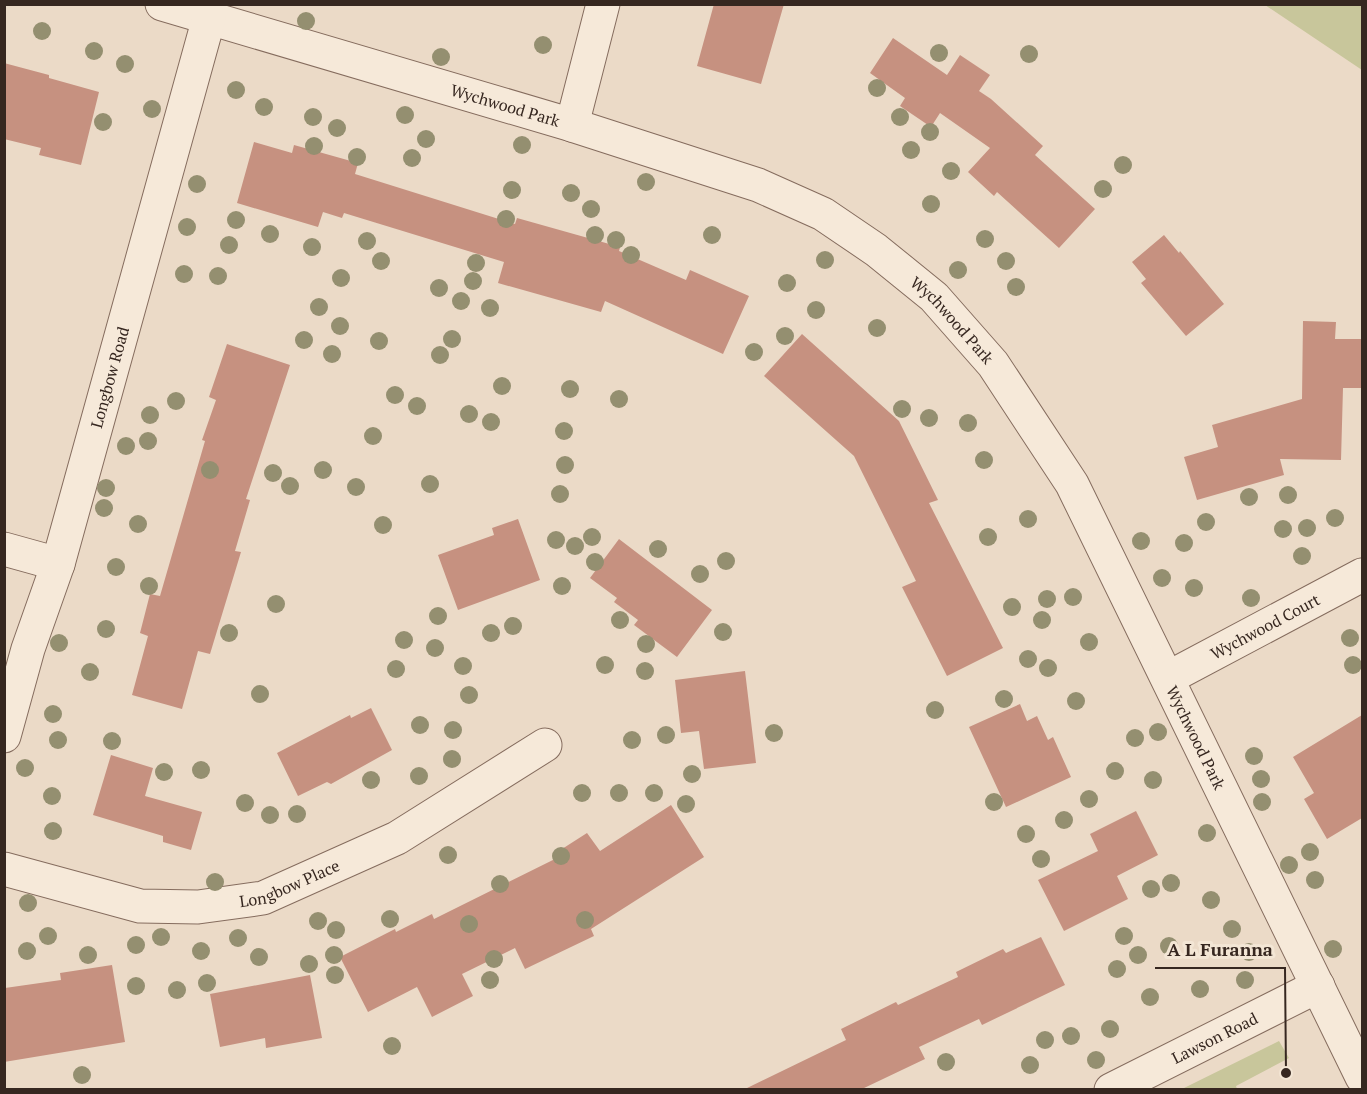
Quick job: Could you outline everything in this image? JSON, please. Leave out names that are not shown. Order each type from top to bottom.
[{"type":"street","name":"Wychwood Park","points":[[162,4],[572,125],[758,185],[824,214],[876,249],[934,297],[993,364],[1072,484],[1362,1077]]},
{"type":"street","points":[[572,125],[603,4]]},
{"type":"street","name":"Longbow Road","points":[[4,736],[28,649],[58,564],[209,18]]},
{"type":"street","points":[[4,549],[58,564]]},
{"type":"street","name":"Wychwood Court","points":[[1168,678],[1362,575]]},
{"type":"street","name":"Longbow Place","points":[[4,869],[140,906],[198,907],[262,898],[397,838],[545,745]]},
{"type":"street","name":"Lawson Road","points":[[1111,1089],[1318,986]]},
{"type":"shaded area","points":[[1265,5],[1362,5],[1362,70]]},
{"type":"shaded area","points":[[1279,1041],[1289,1058],[1236,1086],[1237,1089],[1182,1089]]},
{"type":"building","points":[[714,4],[784,4],[761,84],[697,66]]},
{"type":"building","points":[[893,38],[947,75],[960,55],[990,75],[979,91],[1043,146],[1035,155],[1095,209],[1059,248],[997,192],[994,196],[968,172],[990,148],[940,113],[931,127],[900,106],[905,98],[870,73]]},
{"type":"building","points":[[4,63],[99,92],[81,165],[39,155],[41,148],[4,139]]},
{"type":"building","points":[[254,142],[292,153],[294,145],[358,163],[355,174],[515,224],[517,218],[620,247],[619,251],[686,280],[690,270],[749,296],[723,354],[605,301],[601,312],[498,283],[504,262],[344,213],[342,218],[323,212],[318,227],[237,203]]},
{"type":"building","points":[[1164,235],[1224,304],[1186,336],[1141,283],[1146,279],[1132,262]]},
{"type":"building","points":[[1303,321],[1336,322],[1335,339],[1362,339],[1362,388],[1343,388],[1341,460],[1280,459],[1284,475],[1197,500],[1184,457],[1218,447],[1212,425],[1302,399]]},
{"type":"building","points":[[802,334],[899,421],[938,500],[929,503],[1003,648],[947,676],[902,587],[916,581],[854,456],[764,376]]},
{"type":"building","points":[[227,344],[290,365],[246,499],[250,500],[235,551],[241,552],[210,654],[198,651],[182,709],[132,695],[148,636],[140,633],[150,594],[160,596],[205,441],[202,440],[216,400],[209,397]]},
{"type":"building","points":[[518,519],[540,580],[458,610],[438,555],[494,535],[492,528]]},
{"type":"building","points":[[619,539],[712,610],[677,657],[634,625],[638,620],[614,602],[617,598],[590,578]]},
{"type":"building","points":[[745,671],[756,763],[704,769],[699,731],[681,733],[675,680]]},
{"type":"building","points":[[1020,704],[1027,721],[1037,716],[1048,740],[1053,737],[1071,777],[1006,807],[969,727]]},
{"type":"building","points":[[371,708],[392,750],[331,784],[327,782],[298,796],[277,753],[350,715],[351,718]]},
{"type":"building","points":[[1362,715],[1362,818],[1327,839],[1304,799],[1314,793],[1293,757]]},
{"type":"building","points":[[111,755],[153,768],[145,796],[202,812],[191,850],[163,842],[163,836],[93,815]]},
{"type":"building","points":[[671,805],[704,857],[591,929],[594,936],[525,969],[515,948],[462,974],[473,996],[432,1017],[417,987],[368,1012],[340,957],[395,929],[396,932],[432,914],[434,919],[565,854],[562,849],[587,833],[600,851]]},
{"type":"building","points":[[1136,811],[1158,855],[1117,876],[1128,899],[1064,931],[1038,880],[1098,851],[1090,834]]},
{"type":"building","points":[[1041,937],[1065,985],[982,1025],[979,1019],[919,1047],[925,1059],[862,1089],[745,1089],[846,1040],[841,1029],[896,1002],[898,1005],[958,977],[956,972],[1003,949],[1006,953]]},
{"type":"building","points":[[112,965],[125,1042],[4,1062],[5,988],[61,980],[60,973]]},
{"type":"building","points":[[310,975],[322,1038],[266,1048],[265,1038],[220,1047],[210,994]]},
{"type":"place","name":"A L Furanna","points":[[1286,1073]]}]
